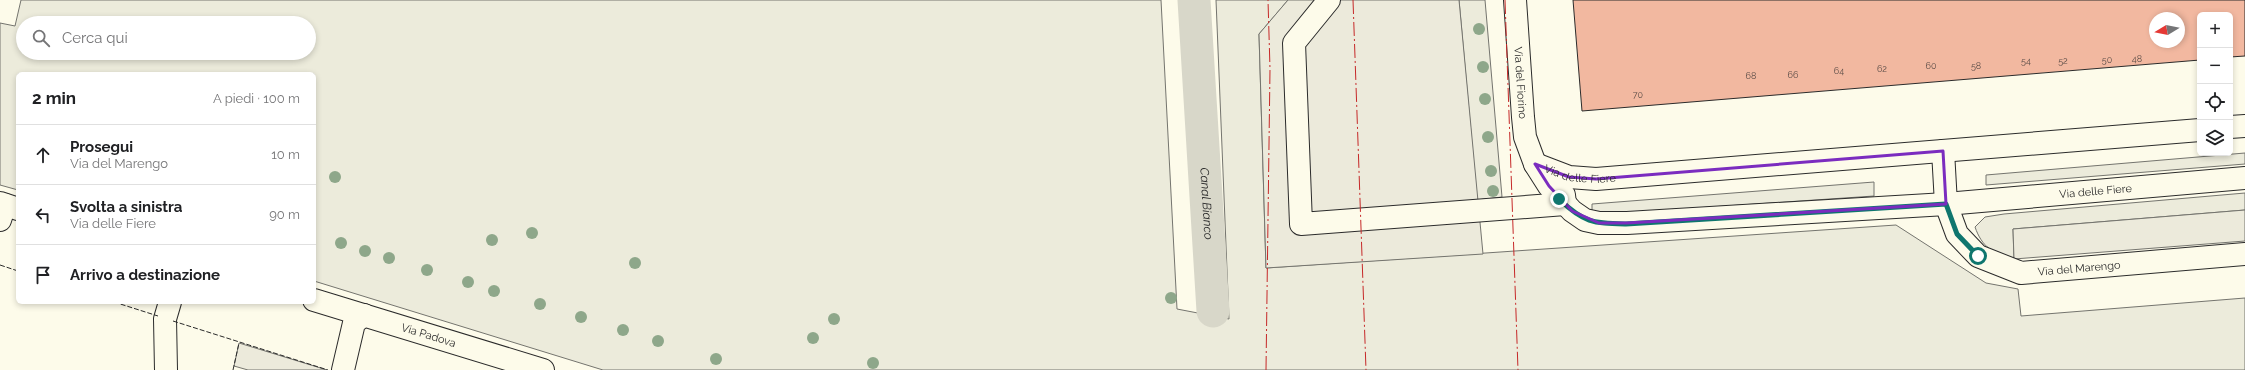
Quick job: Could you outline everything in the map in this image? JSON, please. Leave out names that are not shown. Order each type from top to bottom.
[{"type":"street","points":[[1329,0],[1294,43],[1301,224],[1565,204],[1561,174]]},
{"type":"street","name":"Via del Fiorino","points":[[1515,0],[1524,130],[1529,151],[1535,164]]},
{"type":"street","points":[[2233,127],[2245,126]]},
{"type":"street","name":"Via delle Fiere","points":[[1535,164],[1561,174],[1582,179],[1596,179],[2197,130]]},
{"type":"street","points":[[1943,151],[1946,204]]},
{"type":"street","name":"Via delle Fiere","points":[[1535,164],[1549,186],[1565,204],[1586,220],[1599,223],[1626,224],[1946,204],[2245,178]]},
{"type":"street","name":"Via del Marengo","points":[[1946,204],[1957,234],[1978,256],[2022,273],[2245,254]]},
{"type":"street","name":"Via Padova","points":[[316,301],[543,370]]},
{"type":"street","points":[[166,370],[165,319],[169,304]]},
{"type":"street","points":[[343,370],[354,323],[364,315]]},
{"type":"highlighted area","points":[[1943,151],[1946,204],[1627,223],[1599,223],[1572,211],[1549,186],[1535,164],[1569,177],[1596,179]]},
{"type":"shaded area","points":[[21,0],[1161,0],[1177,309],[1229,319],[1216,0],[1288,0],[1259,34],[1266,268],[1896,225],[1986,283],[2018,289],[2021,316],[2245,298],[2245,370],[603,370],[316,282],[316,72],[16,72],[16,189],[0,185],[0,23],[15,26],[16,22],[16,60],[316,60],[316,16],[17,16]]},
{"type":"shaded area","points":[[1288,0],[1459,0],[1483,254],[1266,268],[1259,34]]},
{"type":"shaded area","points":[[1459,0],[1485,0],[1502,197],[1477,200]]},
{"type":"shaded area","points":[[2245,153],[2245,164],[1986,185],[1986,175],[2210,156],[2233,156],[2233,154]]},
{"type":"shaded area","points":[[1874,182],[1874,196],[1592,215],[1592,204]]},
{"type":"shaded area","points":[[2245,193],[2245,210],[2013,229],[2014,259],[2000,255],[1989,249],[1981,240],[1975,227],[1985,217],[2004,214]]},
{"type":"shaded area","points":[[2245,210],[2245,241],[2014,259],[2013,229]]},
{"type":"shaded area","points":[[239,343],[327,370],[248,370],[234,366]]},
{"type":"building","points":[[1573,0],[2245,0],[2245,56],[2233,57],[2233,12],[2197,12],[2197,60],[1582,111]]},
{"type":"waterway","name":"Canal Bianco","points":[[1194,0],[1213,311]]},
{"type":"fence","points":[[0,265],[16,270]]},
{"type":"fence","points":[[120,304],[158,316]]},
{"type":"fence","points":[[173,321],[328,370]]},
{"type":"fence","points":[[233,370],[239,343]]},
{"type":"power","points":[[1266,370],[1270,69],[1268,0]]},
{"type":"power","points":[[1353,0],[1366,370]]},
{"type":"power","points":[[1505,0],[1518,370]]},
{"type":"route","points":[[1559,199],[1572,211],[1586,220],[1599,223],[1626,224],[1946,204],[1957,234],[1978,256]]}]
